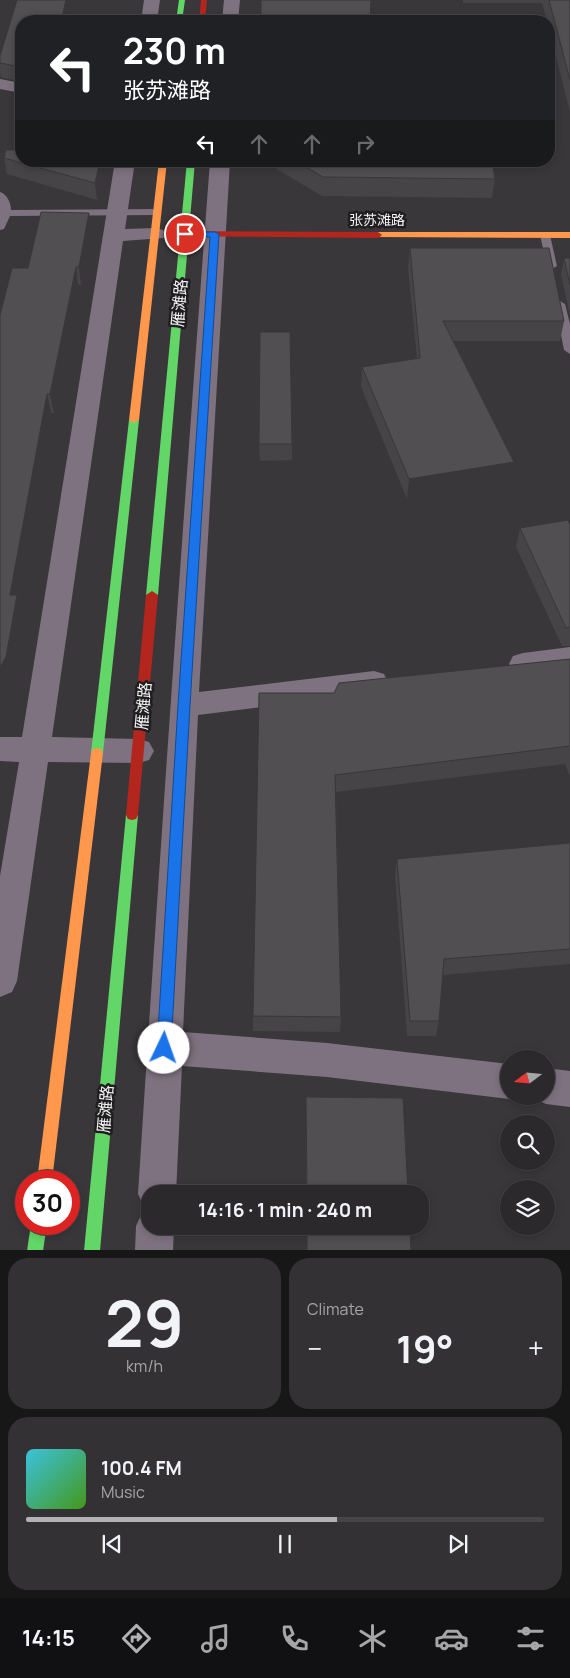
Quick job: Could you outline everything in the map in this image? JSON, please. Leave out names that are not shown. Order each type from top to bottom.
[{"type":"main road","points":[[180,15],[182,0]]},
{"type":"main road","points":[[203,15],[204,0]]},
{"type":"main road","name":"雁滩路","points":[[45,1170],[97,752],[162,167]]},
{"type":"main road","name":"雁滩路","points":[[92,1250],[191,167]]},
{"type":"main road","name":"张苏滩路","points":[[156,234],[570,235]]},
{"type":"main road","points":[[35,1250],[37,1235]]},
{"type":"street","points":[[150,15],[152,0]]},
{"type":"street","points":[[231,15],[232,0]]},
{"type":"street","points":[[0,84],[15,87]]},
{"type":"street","points":[[0,981],[10,851],[36,748],[125,167]]},
{"type":"street","name":"雁滩路","points":[[157,1185],[184,705],[220,167]]},
{"type":"street","points":[[116,223],[156,234]]},
{"type":"street","points":[[501,667],[570,658]]},
{"type":"street","points":[[184,705],[402,679]]},
{"type":"street","points":[[0,749],[36,748],[97,752],[138,751]]},
{"type":"street","points":[[164,1048],[328,1060],[500,1081]]},
{"type":"street","points":[[555,1087],[570,1089]]},
{"type":"street","points":[[154,1250],[155,1235]]},
{"type":"lane","points":[[0,195],[5,200],[7,213],[0,227]]},
{"type":"lane","points":[[7,213],[116,223],[157,212]]},
{"type":"lane","points":[[545,235],[553,273]]},
{"type":"lane","points":[[557,292],[570,350]]},
{"type":"building","points":[[17,0],[66,0],[62,15],[15,15],[15,66],[0,63],[0,56]]},
{"type":"building","points":[[261,0],[371,0],[370,15],[261,15]]},
{"type":"building","points":[[549,0],[570,0],[570,80],[555,23],[555,15],[553,15]]},
{"type":"building","points":[[6,150],[15,150],[15,161],[4,158]]},
{"type":"building","points":[[37,167],[99,167],[95,183]]},
{"type":"building","points":[[306,167],[493,167],[495,179],[323,177]]},
{"type":"building","points":[[41,212],[89,213],[79,267],[76,267],[50,394],[47,394],[10,595],[17,595],[6,657],[0,667],[0,315],[12,268],[28,268]]},
{"type":"building","points":[[410,248],[549,248],[564,321],[443,321],[514,462],[409,479],[362,367],[420,358]]},
{"type":"building","points":[[564,258],[570,258],[570,285]]},
{"type":"building","points":[[260,332],[290,332],[292,444],[259,444]]},
{"type":"building","points":[[568,520],[570,525],[570,627],[566,628],[520,528]]},
{"type":"building","points":[[570,659],[570,746],[335,775],[341,1017],[253,1016],[259,693],[334,693],[339,683]]},
{"type":"building","points":[[570,843],[570,949],[444,959],[439,1021],[410,1021],[397,859]]},
{"type":"building","points":[[306,1097],[403,1098],[408,1185],[307,1185]]},
{"type":"building","points":[[307,1235],[410,1235],[411,1250],[307,1250]]},
{"type":"traffic: fast","points":[[180,15],[182,0]]},
{"type":"traffic: fast","points":[[152,595],[190,167]]},
{"type":"traffic: fast","points":[[97,753],[134,420]]},
{"type":"traffic: fast","points":[[92,1250],[132,815]]},
{"type":"traffic: fast","points":[[35,1250],[37,1235]]},
{"type":"traffic: slow","points":[[134,420],[162,167]]},
{"type":"traffic: slow","points":[[378,235],[570,235]]},
{"type":"traffic: slow","points":[[45,1170],[97,753]]},
{"type":"traffic: jam","points":[[203,15],[204,0]]},
{"type":"traffic: jam","points":[[167,234],[378,235]]},
{"type":"traffic: jam","points":[[132,815],[152,595]]},
{"type":"route","points":[[164,1048],[215,234],[185,234]]}]
